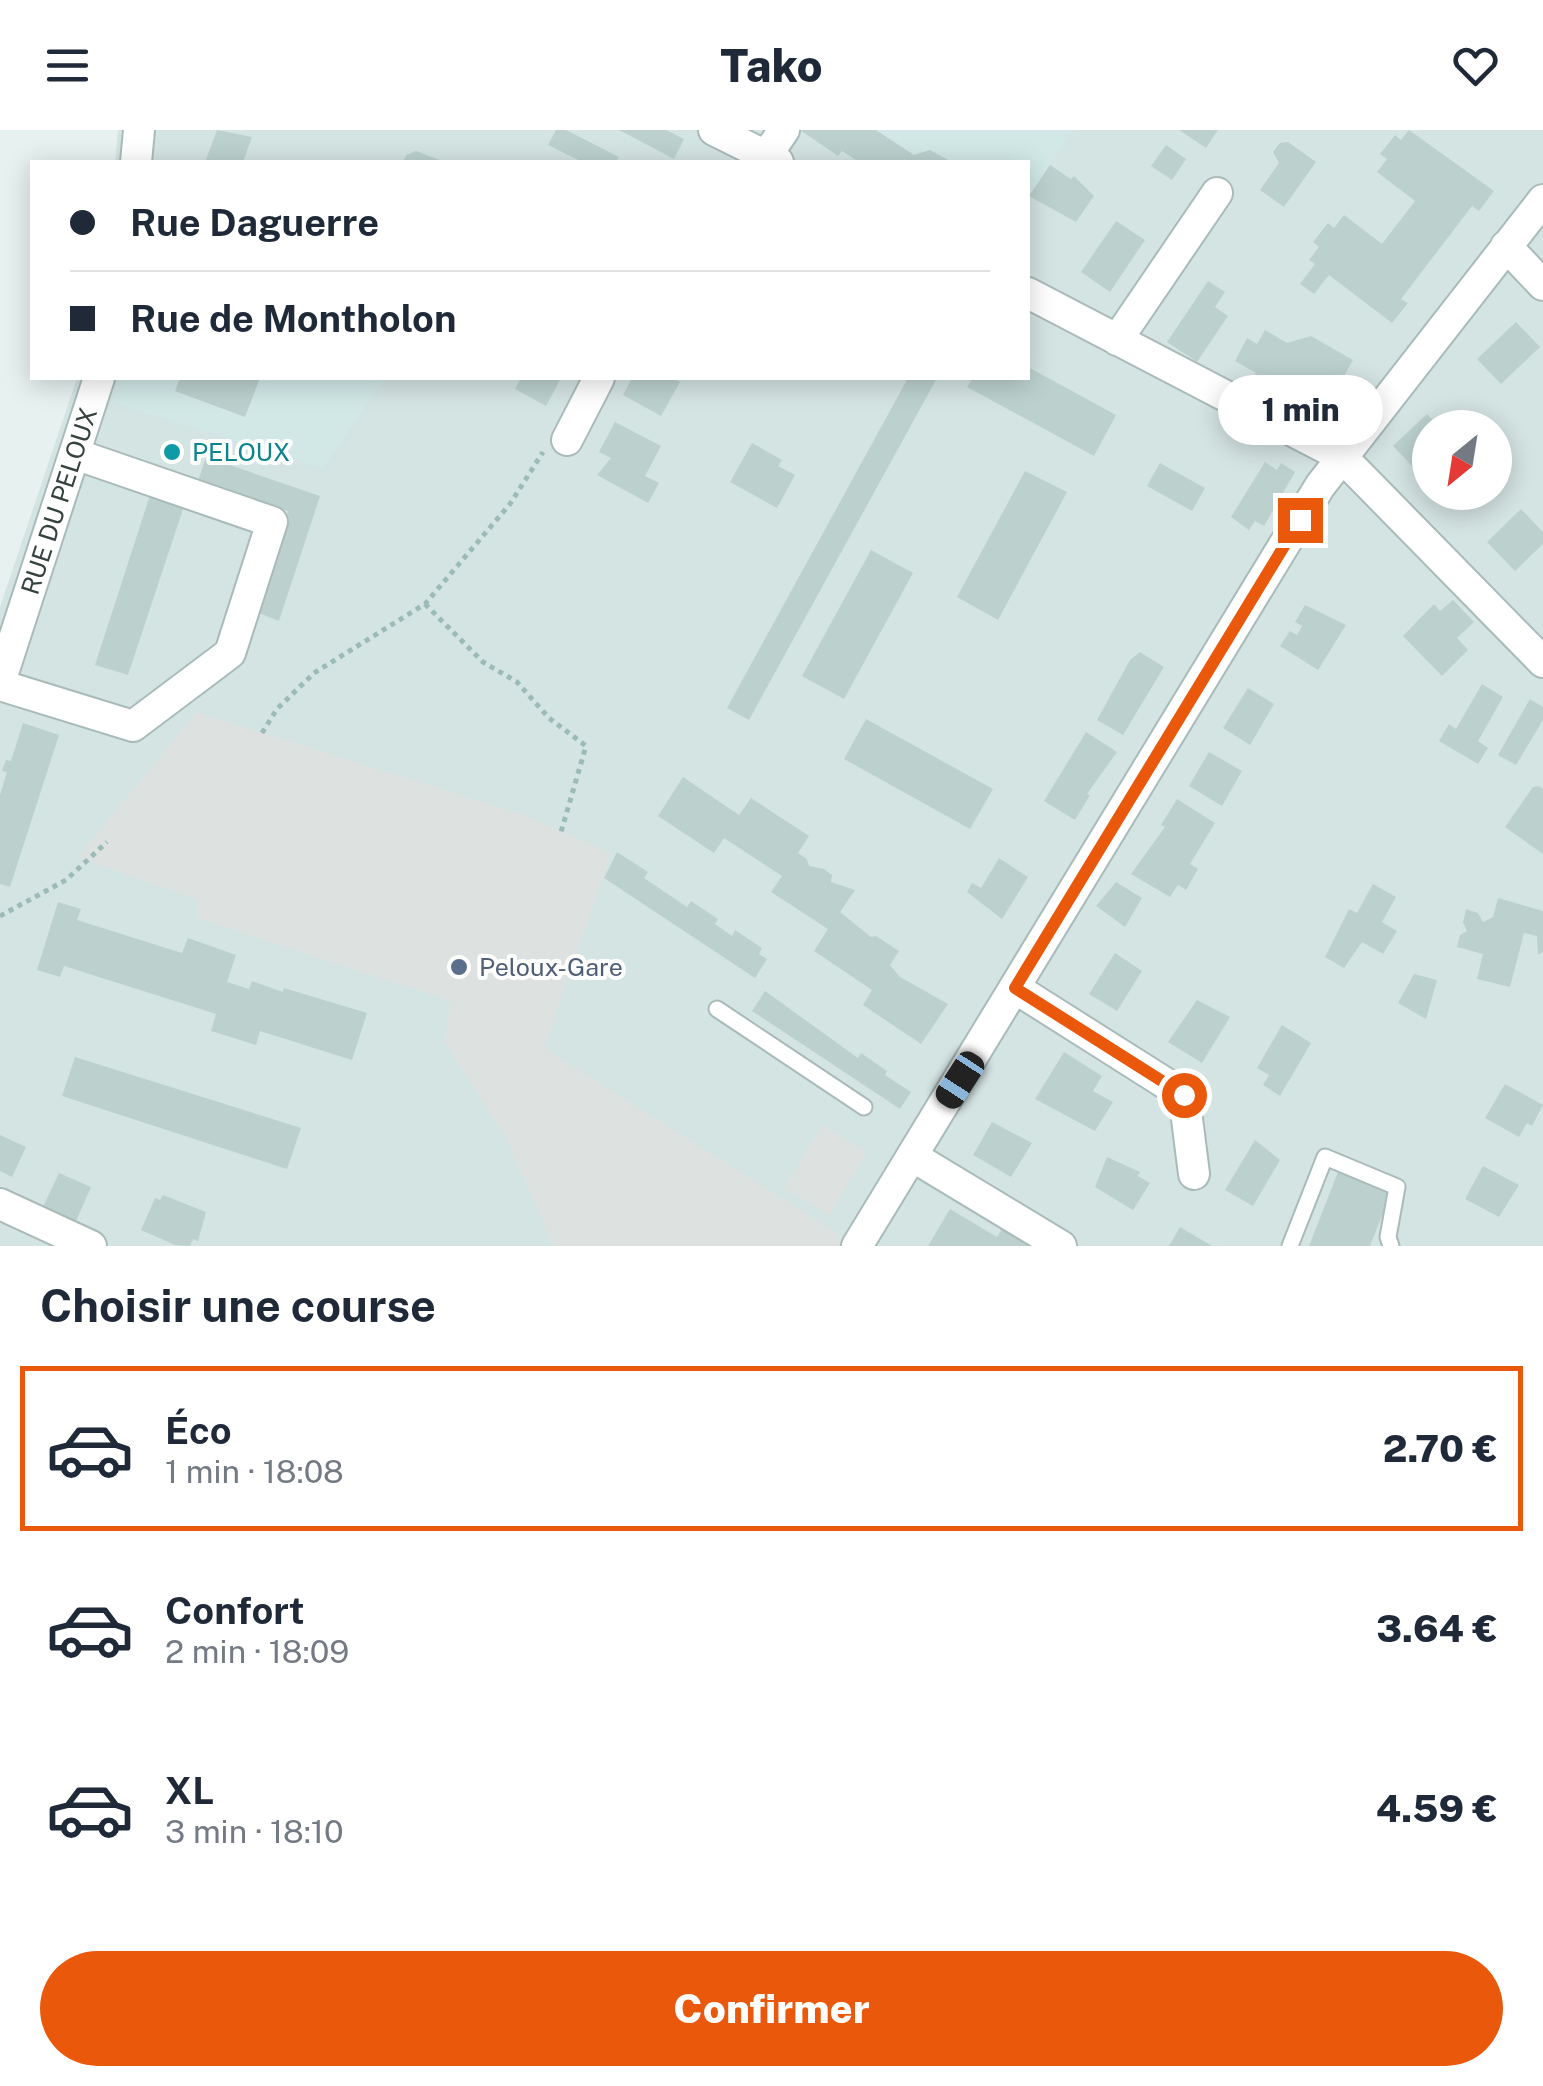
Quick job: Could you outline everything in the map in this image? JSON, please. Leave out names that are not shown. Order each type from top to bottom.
[{"type":"street","points":[[136,160],[139,130]]},
{"type":"street","points":[[717,143],[772,159],[784,130]]},
{"type":"street","points":[[1117,340],[1217,194]]},
{"type":"street","points":[[857,1246],[1341,456],[1543,200]]},
{"type":"street","points":[[1506,246],[1543,286]]},
{"type":"street","points":[[1030,294],[1341,456],[1543,662]]},
{"type":"street","name":"RUE DU PELOUX","points":[[0,684],[99,380]]},
{"type":"street","points":[[570,434],[598,380]]},
{"type":"street","points":[[0,684],[133,726],[230,653],[272,522],[75,454]]},
{"type":"street","points":[[1015,988],[1184,1095],[1194,1174]]},
{"type":"street","points":[[912,1156],[1061,1246]]},
{"type":"street","points":[[0,1204],[91,1246]]},
{"type":"lane","points":[[718,1009],[864,1107]]},
{"type":"lane","points":[[1290,1246],[1326,1157],[1397,1187],[1388,1238],[1391,1246]]},
{"type":"path","points":[[262,733],[278,709],[314,673],[425,604],[510,504],[556,430],[570,434]]},
{"type":"path","points":[[425,604],[483,662],[518,682],[549,718],[586,746],[561,832]]},
{"type":"path","points":[[0,916],[66,880],[107,842]]},
{"type":"shaded area","points":[[118,130],[1543,130],[1543,1246],[0,1246],[0,607],[76,380],[1030,380],[1030,160],[115,160]]},
{"type":"shaded area","points":[[800,130],[1074,130],[1030,196],[1030,160],[856,160],[842,151],[838,156]]},
{"type":"shaded area","points":[[119,380],[384,380],[323,469],[112,402]]},
{"type":"shaded area","name":"Peloux-Gare","points":[[196,712],[515,812],[611,853],[544,1048],[843,1237],[838,1246],[554,1246],[506,1138],[444,1041],[451,1001],[197,918],[198,900],[78,857]]},
{"type":"shaded area","points":[[822,1125],[867,1152],[829,1215],[784,1188]]},
{"type":"building","points":[[217,130],[252,137],[244,160],[206,160]]},
{"type":"building","points":[[556,130],[566,130],[619,157],[578,160],[548,145]]},
{"type":"building","points":[[619,130],[666,130],[684,139],[674,159]]},
{"type":"building","points":[[800,130],[876,130],[914,155],[930,150],[948,160],[856,160],[842,151],[838,156]]},
{"type":"building","points":[[1179,130],[1218,130],[1206,148]]},
{"type":"building","points":[[1409,130],[1494,191],[1479,211],[1472,206],[1401,299],[1408,303],[1392,323],[1329,275],[1314,294],[1300,284],[1315,264],[1309,260],[1319,247],[1313,242],[1328,223],[1334,228],[1344,215],[1382,244],[1415,201],[1377,172],[1387,159],[1380,154],[1395,135],[1401,140]]},
{"type":"building","points":[[1288,142],[1316,162],[1284,207],[1260,190],[1279,163],[1273,152],[1280,143]]},
{"type":"building","points":[[1166,145],[1186,159],[1172,180],[1151,166]]},
{"type":"building","points":[[416,151],[440,160],[404,160]]},
{"type":"building","points":[[1050,165],[1071,179],[1074,176],[1094,196],[1076,222],[1030,195]]},
{"type":"building","points":[[1116,221],[1145,240],[1110,292],[1081,272]]},
{"type":"building","points":[[1208,281],[1225,292],[1215,307],[1228,316],[1197,362],[1167,342]]},
{"type":"building","points":[[1516,322],[1540,347],[1501,384],[1477,359]]},
{"type":"building","points":[[1265,330],[1287,343],[1311,336],[1353,360],[1330,401],[1310,407],[1276,389],[1278,385],[1267,378],[1264,383],[1253,377],[1256,373],[1235,361],[1247,338],[1257,344]]},
{"type":"building","points":[[1030,368],[1116,415],[1094,456],[967,387],[972,380],[1030,380]]},
{"type":"building","points":[[179,380],[259,380],[245,417],[175,391]]},
{"type":"building","points":[[520,380],[560,380],[546,406],[515,389]]},
{"type":"building","points":[[631,380],[680,382],[661,416],[623,395]]},
{"type":"building","points":[[907,380],[936,380],[749,720],[727,708]]},
{"type":"building","points":[[615,422],[661,446],[645,476],[659,483],[648,503],[597,475],[611,458],[599,452]]},
{"type":"building","points":[[1412,428],[1412,466],[1393,446]]},
{"type":"building","points":[[752,443],[782,460],[778,466],[795,475],[777,508],[730,482]]},
{"type":"building","points":[[206,457],[320,496],[279,621],[256,612],[288,511],[198,481]]},
{"type":"building","points":[[1265,462],[1277,470],[1281,463],[1295,472],[1264,526],[1255,521],[1249,530],[1231,517]]},
{"type":"building","points":[[1160,463],[1205,488],[1192,511],[1147,486]]},
{"type":"building","points":[[1025,471],[1067,492],[998,620],[957,597]]},
{"type":"building","points":[[152,489],[186,500],[128,675],[95,665]]},
{"type":"building","points":[[1521,509],[1543,532],[1543,544],[1515,571],[1487,542]]},
{"type":"building","points":[[871,550],[913,573],[844,699],[802,676]]},
{"type":"building","points":[[1453,600],[1474,622],[1457,638],[1468,650],[1442,676],[1403,636],[1434,604],[1440,611]]},
{"type":"building","points":[[1305,605],[1346,625],[1318,670],[1280,646],[1290,631],[1297,635],[1302,626],[1295,622]]},
{"type":"building","points":[[1140,652],[1164,667],[1123,735],[1097,720],[1130,660]]},
{"type":"building","points":[[1482,684],[1503,697],[1478,741],[1488,748],[1478,764],[1439,741],[1449,724],[1456,729]]},
{"type":"building","points":[[1248,688],[1274,704],[1250,745],[1223,728]]},
{"type":"building","points":[[1530,699],[1543,707],[1543,720],[1516,765],[1498,755]]},
{"type":"building","points":[[866,719],[993,789],[970,829],[844,759]]},
{"type":"building","points":[[23,723],[59,735],[10,887],[0,884],[0,795],[7,772],[2,771],[6,760],[11,761]]},
{"type":"building","points":[[1086,732],[1117,752],[1087,794],[1090,795],[1075,820],[1044,801]]},
{"type":"building","points":[[1209,752],[1242,771],[1222,806],[1189,786]]},
{"type":"building","points":[[683,777],[739,815],[751,798],[809,836],[798,853],[809,866],[824,869],[832,875],[831,882],[855,890],[840,912],[871,937],[876,936],[899,951],[890,965],[900,977],[948,1004],[921,1044],[863,1005],[872,990],[814,951],[828,929],[771,892],[782,876],[724,838],[714,853],[658,816]]},
{"type":"building","points":[[1533,787],[1543,789],[1543,854],[1505,827]]},
{"type":"building","points":[[1177,799],[1215,823],[1190,864],[1198,869],[1186,890],[1178,885],[1170,897],[1131,874],[1165,827],[1161,825]]},
{"type":"building","points":[[617,852],[648,872],[644,878],[687,907],[691,901],[718,919],[715,924],[732,936],[735,930],[762,948],[759,954],[767,959],[755,978],[604,878]]},
{"type":"building","points":[[999,858],[1028,877],[1002,919],[967,892],[972,883],[981,888]]},
{"type":"building","points":[[1116,882],[1142,898],[1125,927],[1096,906]]},
{"type":"building","points":[[1373,884],[1396,897],[1382,922],[1397,931],[1383,954],[1362,942],[1344,968],[1325,957],[1349,909],[1357,913]]},
{"type":"building","points":[[1498,898],[1543,911],[1543,952],[1538,955],[1537,936],[1524,933],[1510,987],[1477,979],[1483,954],[1457,947],[1460,935],[1467,931],[1463,923],[1466,909],[1478,913],[1483,922],[1493,917]]},
{"type":"building","points":[[58,902],[81,909],[77,920],[182,953],[188,938],[236,955],[227,982],[249,989],[252,981],[283,992],[284,988],[367,1013],[352,1060],[260,1031],[256,1045],[211,1031],[216,1014],[64,966],[60,977],[37,970]]},
{"type":"building","points":[[1115,953],[1142,971],[1117,1011],[1089,994]]},
{"type":"building","points":[[1414,974],[1437,980],[1426,1019],[1398,1003]]},
{"type":"building","points":[[765,991],[858,1058],[861,1053],[887,1071],[885,1075],[911,1092],[900,1109],[752,1011]]},
{"type":"building","points":[[1197,1000],[1230,1017],[1202,1063],[1168,1042]]},
{"type":"building","points":[[1282,1025],[1311,1043],[1280,1096],[1263,1085],[1269,1075],[1257,1068]]},
{"type":"building","points":[[1064,1052],[1102,1076],[1093,1091],[1113,1102],[1095,1131],[1035,1099]]},
{"type":"building","points":[[75,1057],[301,1128],[287,1169],[62,1096]]},
{"type":"building","points":[[1505,1084],[1543,1105],[1532,1126],[1527,1123],[1519,1137],[1485,1118]]},
{"type":"building","points":[[992,1122],[1032,1143],[1011,1177],[973,1155]]},
{"type":"building","points":[[0,1135],[26,1147],[12,1177],[0,1171]]},
{"type":"building","points":[[1255,1140],[1280,1160],[1253,1206],[1225,1190]]},
{"type":"building","points":[[1107,1157],[1140,1172],[1138,1176],[1150,1183],[1133,1210],[1095,1187]]},
{"type":"building","points":[[1483,1166],[1519,1185],[1499,1217],[1465,1199]]},
{"type":"building","points":[[1338,1172],[1391,1193],[1370,1246],[1309,1246]]},
{"type":"building","points":[[59,1173],[91,1187],[76,1221],[43,1207]]},
{"type":"building","points":[[163,1195],[206,1212],[198,1241],[193,1239],[190,1246],[175,1245],[141,1230],[155,1198],[160,1200]]},
{"type":"building","points":[[950,1209],[997,1237],[1002,1229],[1032,1246],[928,1246]]},
{"type":"building","points":[[1180,1227],[1212,1246],[1169,1246]]},
{"type":"place","name":"PELOUX","points":[[172,452]]},
{"type":"place","name":"Peloux-Gare","points":[[459,967]]},
{"type":"route","points":[[1184,1095],[1015,988],[1300,520]]}]
